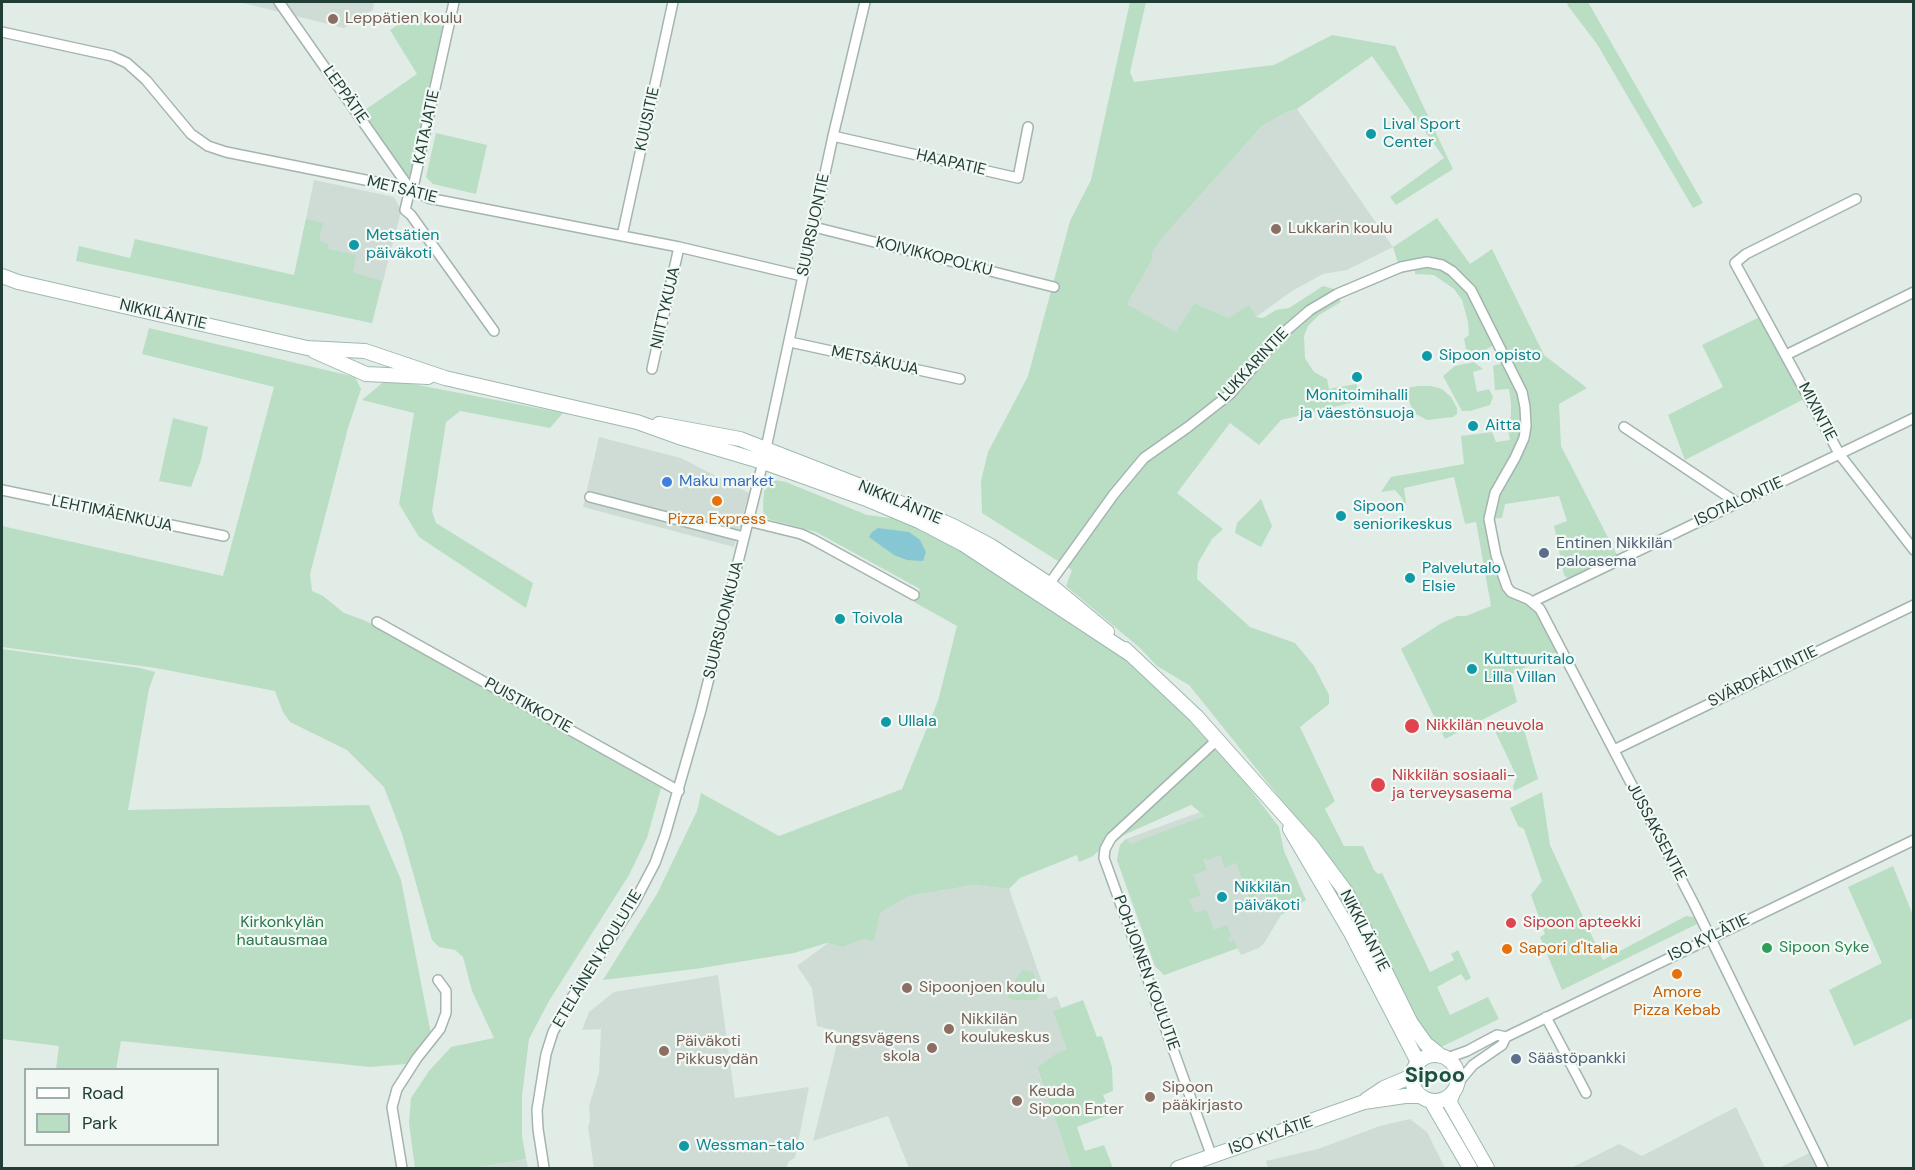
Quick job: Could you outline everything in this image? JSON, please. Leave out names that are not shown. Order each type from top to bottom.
[{"type":"street","name":"LEPPÄTIE","points":[[279,2],[410,189]]},
{"type":"street","name":"KATAJATIE","points":[[454,2],[414,183],[410,189],[405,210],[411,215],[494,331]]},
{"type":"street","name":"KUUSITIE","points":[[622,236],[673,2]]},
{"type":"street","name":"SUURSUONTIE","points":[[764,455],[833,136],[865,2]]},
{"type":"street","name":"METSÄTIE","points":[[2,32],[94,51],[127,63],[146,80],[191,134],[208,146],[226,152],[410,189],[428,198],[622,236],[802,276]]},
{"type":"street","name":"HAAPATIE","points":[[833,136],[1018,178],[1029,127]]},
{"type":"street","name":"MIXINTIE","points":[[1856,199],[1746,254],[1735,263],[1840,455],[1914,550]]},
{"type":"street","name":"KOIVIKKOPOLKU","points":[[814,227],[1054,286]]},
{"type":"street","name":"NIITTYKUJA","points":[[652,369],[679,248]]},
{"type":"street","name":"LUKKARINTIE","points":[[1045,590],[1132,470],[1153,450],[1188,427],[1230,394],[1281,335],[1310,310],[1337,294],[1392,270],[1410,265],[1427,262],[1442,265],[1466,284],[1522,392],[1526,426],[1524,438],[1491,505]]},
{"type":"street","name":"NIKKILÄNTIE","points":[[2,276],[18,282],[307,348],[365,351],[445,378],[637,422],[679,437],[764,455],[920,521],[963,544],[1045,590],[1066,613],[1130,654],[1189,708],[1311,845],[1346,892],[1411,1023],[1426,1044],[1444,1057]]},
{"type":"street","name":"NIKKILÄNTIE","points":[[2,282],[18,282]]},
{"type":"street","points":[[1786,355],[1914,292]]},
{"type":"street","name":"METSÄKUJA","points":[[790,342],[960,379]]},
{"type":"street","name":"NIKKILÄNTIE","points":[[307,348],[366,374],[445,378]]},
{"type":"street","name":"ISOTALONTIE","points":[[1532,602],[1914,418]]},
{"type":"street","points":[[1624,428],[1736,502]]},
{"type":"street","name":"SUURSUONKUJA","points":[[679,791],[707,689],[764,455]]},
{"type":"street","name":"LEHTIMÄENKUJA","points":[[2,490],[224,536]]},
{"type":"street","points":[[590,497],[744,537]]},
{"type":"street","name":"JUSSAKSENTIE","points":[[1491,505],[1490,528],[1507,587],[1511,592],[1532,602],[1540,609],[1711,937],[1823,1168]]},
{"type":"street","points":[[748,521],[807,536],[914,595]]},
{"type":"street","name":"SVÄRDFÄLTINTIE","points":[[1614,750],[1914,605]]},
{"type":"street","name":"PUISTIKKOTIE","points":[[377,622],[679,791]]},
{"type":"street","name":"POHJOINEN KOULUTIE","points":[[1212,1157],[1104,858],[1105,849],[1111,838],[1218,739]]},
{"type":"street","name":"ETELÄINEN KOULUTIE","points":[[544,1168],[537,1110],[546,1054],[553,1032],[569,1002],[634,903],[655,863],[679,791]]},
{"type":"street","name":"NIKKILÄNTIE","points":[[1280,811],[1351,933],[1418,1062]]},
{"type":"street","name":"ISO KYLÄTIE","points":[[1455,1088],[1473,1065],[1502,1045],[1506,1037],[1914,840]]},
{"type":"street","points":[[402,1168],[392,1107],[400,1083],[440,1029],[446,1013],[446,991],[438,980]]},
{"type":"street","points":[[1546,1017],[1586,1093]]},
{"type":"street","name":"ISO KYLÄTIE","points":[[1444,1057],[1467,1051],[1497,1035],[1506,1037]]},
{"type":"street","points":[[1470,1168],[1426,1099],[1413,1085],[1412,1076],[1418,1062],[1430,1055],[1444,1057],[1456,1068],[1451,1106],[1487,1168]]},
{"type":"street","name":"ISO KYLÄTIE","points":[[1364,1102],[1369,1096],[1412,1076]]},
{"type":"street","points":[[1426,1099],[1444,1099],[1455,1088]]},
{"type":"street","name":"ISO KYLÄTIE","points":[[1178,1168],[1364,1102],[1405,1096],[1426,1099]]},
{"type":"shaded area","name":"Leppätien koulu","points":[[239,2],[374,2],[373,10],[344,28]]},
{"type":"shaded area","name":"Lukkarin koulu","points":[[1297,109],[1393,247],[1347,270],[1323,274],[1292,291],[1256,317],[1229,318],[1194,303],[1176,333],[1127,304],[1152,260],[1152,253],[1163,237],[1262,126]]},
{"type":"shaded area","points":[[314,180],[394,197],[399,206],[401,212],[372,323],[288,305]]},
{"type":"shaded area","points":[[599,437],[681,458],[749,493],[734,547],[583,507]]},
{"type":"shaded area","points":[[1200,812],[1205,815],[1224,867],[1236,863],[1249,899],[1263,893],[1281,915],[1259,948],[1241,955],[1237,948],[1164,975],[1155,966],[1117,860],[1120,845],[1126,839]]},
{"type":"shaded area","name":"Nikkilän koulukeskus","points":[[974,885],[1009,889],[1048,999],[1057,996],[1077,1050],[1037,1069],[1072,1168],[909,1168],[888,1116],[813,1141],[840,1032],[817,1026],[812,988],[797,966],[828,943],[843,947],[865,939],[880,913],[909,896]]},
{"type":"shaded area","points":[[718,975],[735,1098],[809,1087],[795,1158],[789,1161],[786,1168],[594,1168],[588,1127],[589,1106],[599,1073],[601,1029],[582,1030],[589,1012],[614,992]]},
{"type":"shaded area","points":[[1736,1107],[1765,1168],[1571,1168],[1619,1144],[1642,1156]]},
{"type":"shaded area","points":[[1410,1119],[1427,1132],[1445,1168],[1268,1168],[1266,1161],[1318,1149],[1380,1126]]},
{"type":"shaded area","points":[[1809,1153],[1816,1153],[1823,1168],[1779,1168]]},
{"type":"shaded area","points":[[526,1159],[528,1168],[474,1168]]},
{"type":"green space","points":[[1130,2],[1146,2],[1130,72],[1134,82],[1274,65],[1332,35],[1395,46],[1453,169],[1396,205],[1390,197],[1444,158],[1372,56],[1297,109],[1262,126],[1163,237],[1152,253],[1152,260],[1127,304],[1176,332],[1194,303],[1229,318],[1249,305],[1256,317],[1263,318],[1276,310],[1289,308],[1323,286],[1334,289],[1341,302],[1319,315],[1308,326],[1304,336],[1305,358],[1314,372],[1327,379],[1329,389],[1356,384],[1364,398],[1281,420],[1259,445],[1230,423],[1177,493],[1223,529],[1212,539],[1198,563],[1197,579],[1250,627],[1295,643],[1314,666],[1329,695],[1329,704],[1300,727],[1335,801],[1325,809],[1344,846],[1363,846],[1374,870],[1378,874],[1382,873],[1430,972],[1454,960],[1451,954],[1458,950],[1471,978],[1466,981],[1461,974],[1437,987],[1450,1015],[1488,997],[1499,1019],[1437,1049],[1423,1035],[1325,854],[1189,685],[1157,666],[1140,648],[1066,586],[1072,570],[982,513],[981,481],[988,452],[1028,376],[1070,221],[1091,180]]},
{"type":"green space","points":[[1567,2],[1588,2],[1703,203],[1693,208],[1597,44]]},
{"type":"green space","points":[[405,20],[443,26],[414,177],[407,176],[362,112],[417,74],[390,30]]},
{"type":"green space","points":[[436,133],[487,145],[476,194],[433,184],[426,177]]},
{"type":"green space","points":[[1437,218],[1470,264],[1492,249],[1544,355],[1587,388],[1559,404],[1561,446],[1618,557],[1573,583],[1564,575],[1554,526],[1567,521],[1559,496],[1505,504],[1502,518],[1489,519],[1507,587],[1532,602],[1562,649],[1510,675],[1517,702],[1445,739],[1401,649],[1440,624],[1457,616],[1466,616],[1491,606],[1476,522],[1465,524],[1454,477],[1404,488],[1406,503],[1404,504],[1395,490],[1381,492],[1391,477],[1464,464],[1461,436],[1492,432],[1496,442],[1510,440],[1507,423],[1511,416],[1511,404],[1509,389],[1495,390],[1493,366],[1506,362],[1497,343],[1472,358],[1468,357],[1464,339],[1469,335],[1468,322],[1462,300],[1454,289],[1434,275],[1415,274],[1415,265],[1401,267],[1397,260],[1393,247]]},
{"type":"green space","points":[[306,219],[323,223],[319,240],[328,244],[328,249],[356,255],[353,272],[382,281],[372,323],[76,261],[79,246],[130,258],[135,239],[294,275]]},
{"type":"green space","points":[[1764,315],[1808,397],[1685,460],[1668,415],[1723,387],[1702,345]]},
{"type":"green space","points":[[149,328],[355,377],[361,389],[348,428],[310,574],[312,591],[323,596],[344,613],[366,621],[661,788],[647,838],[629,875],[549,1001],[529,1039],[522,1096],[522,1136],[526,1159],[474,1168],[415,1168],[409,1123],[411,1098],[429,1071],[451,1047],[494,1038],[472,991],[463,957],[455,950],[439,947],[432,940],[402,834],[384,787],[347,750],[290,722],[283,712],[275,691],[156,668],[2,647],[2,526],[223,576],[274,387],[142,354]]},
{"type":"green space","points":[[1474,362],[1483,369],[1473,372],[1477,392],[1489,389],[1493,397],[1490,405],[1462,411],[1443,376],[1455,366]]},
{"type":"green space","points":[[387,379],[563,413],[550,428],[460,411],[446,422],[432,511],[436,523],[533,583],[526,608],[419,537],[399,504],[414,413],[362,400]]},
{"type":"green space","points":[[1419,386],[1442,389],[1451,397],[1457,408],[1457,414],[1453,417],[1427,420],[1414,413],[1405,391]]},
{"type":"green space","points":[[173,418],[208,427],[201,460],[191,487],[159,481]]},
{"type":"green space","points":[[775,480],[786,482],[867,515],[899,519],[962,552],[1023,590],[1132,664],[1178,708],[1234,768],[1279,827],[1284,851],[1306,900],[1281,915],[1263,893],[1249,899],[1236,863],[1224,868],[1220,855],[1207,860],[1203,859],[1207,870],[1193,875],[1201,895],[1189,900],[1195,913],[1206,909],[1214,930],[1227,925],[1231,936],[1228,938],[1230,942],[1234,940],[1238,948],[1164,975],[1155,966],[1117,860],[1120,845],[1126,839],[1130,844],[1205,816],[1191,805],[1108,842],[1093,856],[1079,862],[1077,855],[1020,878],[1009,889],[974,885],[909,896],[880,913],[874,941],[865,939],[843,947],[827,943],[794,953],[695,969],[603,980],[657,894],[697,811],[701,793],[779,836],[902,789],[938,701],[957,626],[914,602],[920,589],[816,532],[764,518],[764,491]]},
{"type":"green space","points":[[1261,499],[1272,526],[1261,547],[1235,533],[1237,523]]},
{"type":"green space","name":"Kirkonkylän hautausmaa","points":[[2,649],[155,672],[149,689],[128,810],[369,805],[401,880],[431,1034],[406,1064],[370,1067],[121,1041],[116,1068],[56,1068],[59,1046],[2,1039]]},
{"type":"green space","points":[[1521,719],[1538,779],[1514,791],[1513,786],[1517,777],[1495,731]]},
{"type":"green space","points":[[1542,792],[1550,845],[1603,960],[1686,916],[1694,917],[1697,924],[1562,990],[1540,937],[1545,934],[1531,895],[1542,881],[1524,829],[1518,826],[1510,808]]},
{"type":"green space","points":[[1893,866],[1913,915],[1913,1018],[1854,1046],[1829,990],[1882,963],[1848,887]]},
{"type":"green space","points":[[1023,970],[1033,972],[1035,984],[1041,990],[1039,998],[1035,1000],[1013,1000],[1008,997],[1017,977]]},
{"type":"green space","points":[[1083,1000],[1097,1037],[1102,1036],[1112,1067],[1113,1091],[1103,1095],[1111,1114],[1077,1127],[1085,1151],[1104,1145],[1113,1168],[1072,1168],[1037,1068],[1067,1049],[1053,1011]]},
{"type":"water","points":[[878,528],[909,532],[920,540],[926,552],[923,561],[907,560],[894,555],[869,537]]},
{"type":"place","name":"Leppätien koulu","points":[[333,19]]},
{"type":"place","name":"Lival Sport Center","points":[[1371,134]]},
{"type":"place","name":"Lukkarin koulu","points":[[1276,229]]},
{"type":"place","name":"Metsätien päiväkoti","points":[[354,245]]},
{"type":"place","name":"Sipoon opisto","points":[[1427,356]]},
{"type":"place","name":"Monitoimihalli ja väestönsuoja","points":[[1357,377]]},
{"type":"place","name":"Aitta","points":[[1473,426]]},
{"type":"place","name":"Maku market","points":[[667,482]]},
{"type":"place","name":"Pizza Express","points":[[717,501]]},
{"type":"place","name":"Sipoon seniorikeskus","points":[[1341,516]]},
{"type":"place","name":"Entinen Nikkilän paloasema","points":[[1544,553]]},
{"type":"place","name":"Palvelutalo Elsie","points":[[1410,578]]},
{"type":"place","name":"Toivola","points":[[840,619]]},
{"type":"place","name":"Kulttuuritalo Lilla Villan","points":[[1472,669]]},
{"type":"place","name":"Ullala","points":[[886,722]]},
{"type":"place","name":"Nikkilän neuvola","points":[[1412,726]]},
{"type":"place","name":"Nikkilän sosiaali- ja terveysasema","points":[[1378,785]]},
{"type":"place","name":"Nikkilän päiväkoti","points":[[1222,897]]},
{"type":"place","name":"Sipoon apteekki","points":[[1511,923]]},
{"type":"place","name":"Sipoon Syke","points":[[1767,948]]},
{"type":"place","name":"Sapori d'Italia","points":[[1507,949]]},
{"type":"place","name":"Amore Pizza Kebab","points":[[1677,974]]},
{"type":"place","name":"Sipoonjoen koulu","points":[[907,988]]},
{"type":"place","name":"Nikkilän koulukeskus","points":[[949,1029]]},
{"type":"place","name":"Kungsvägens skola","points":[[932,1048]]},
{"type":"place","name":"Päiväkoti Pikkusydän","points":[[664,1051]]},
{"type":"place","name":"Säästöpankki","points":[[1516,1059]]},
{"type":"place","name":"Sipoon pääkirjasto","points":[[1150,1097]]},
{"type":"place","name":"Keuda Sipoon Enter","points":[[1017,1101]]},
{"type":"place","name":"Wessman-talo","points":[[684,1146]]},
{"type":"district","name":"Sipoo","points":[[1435,1076]]}]
